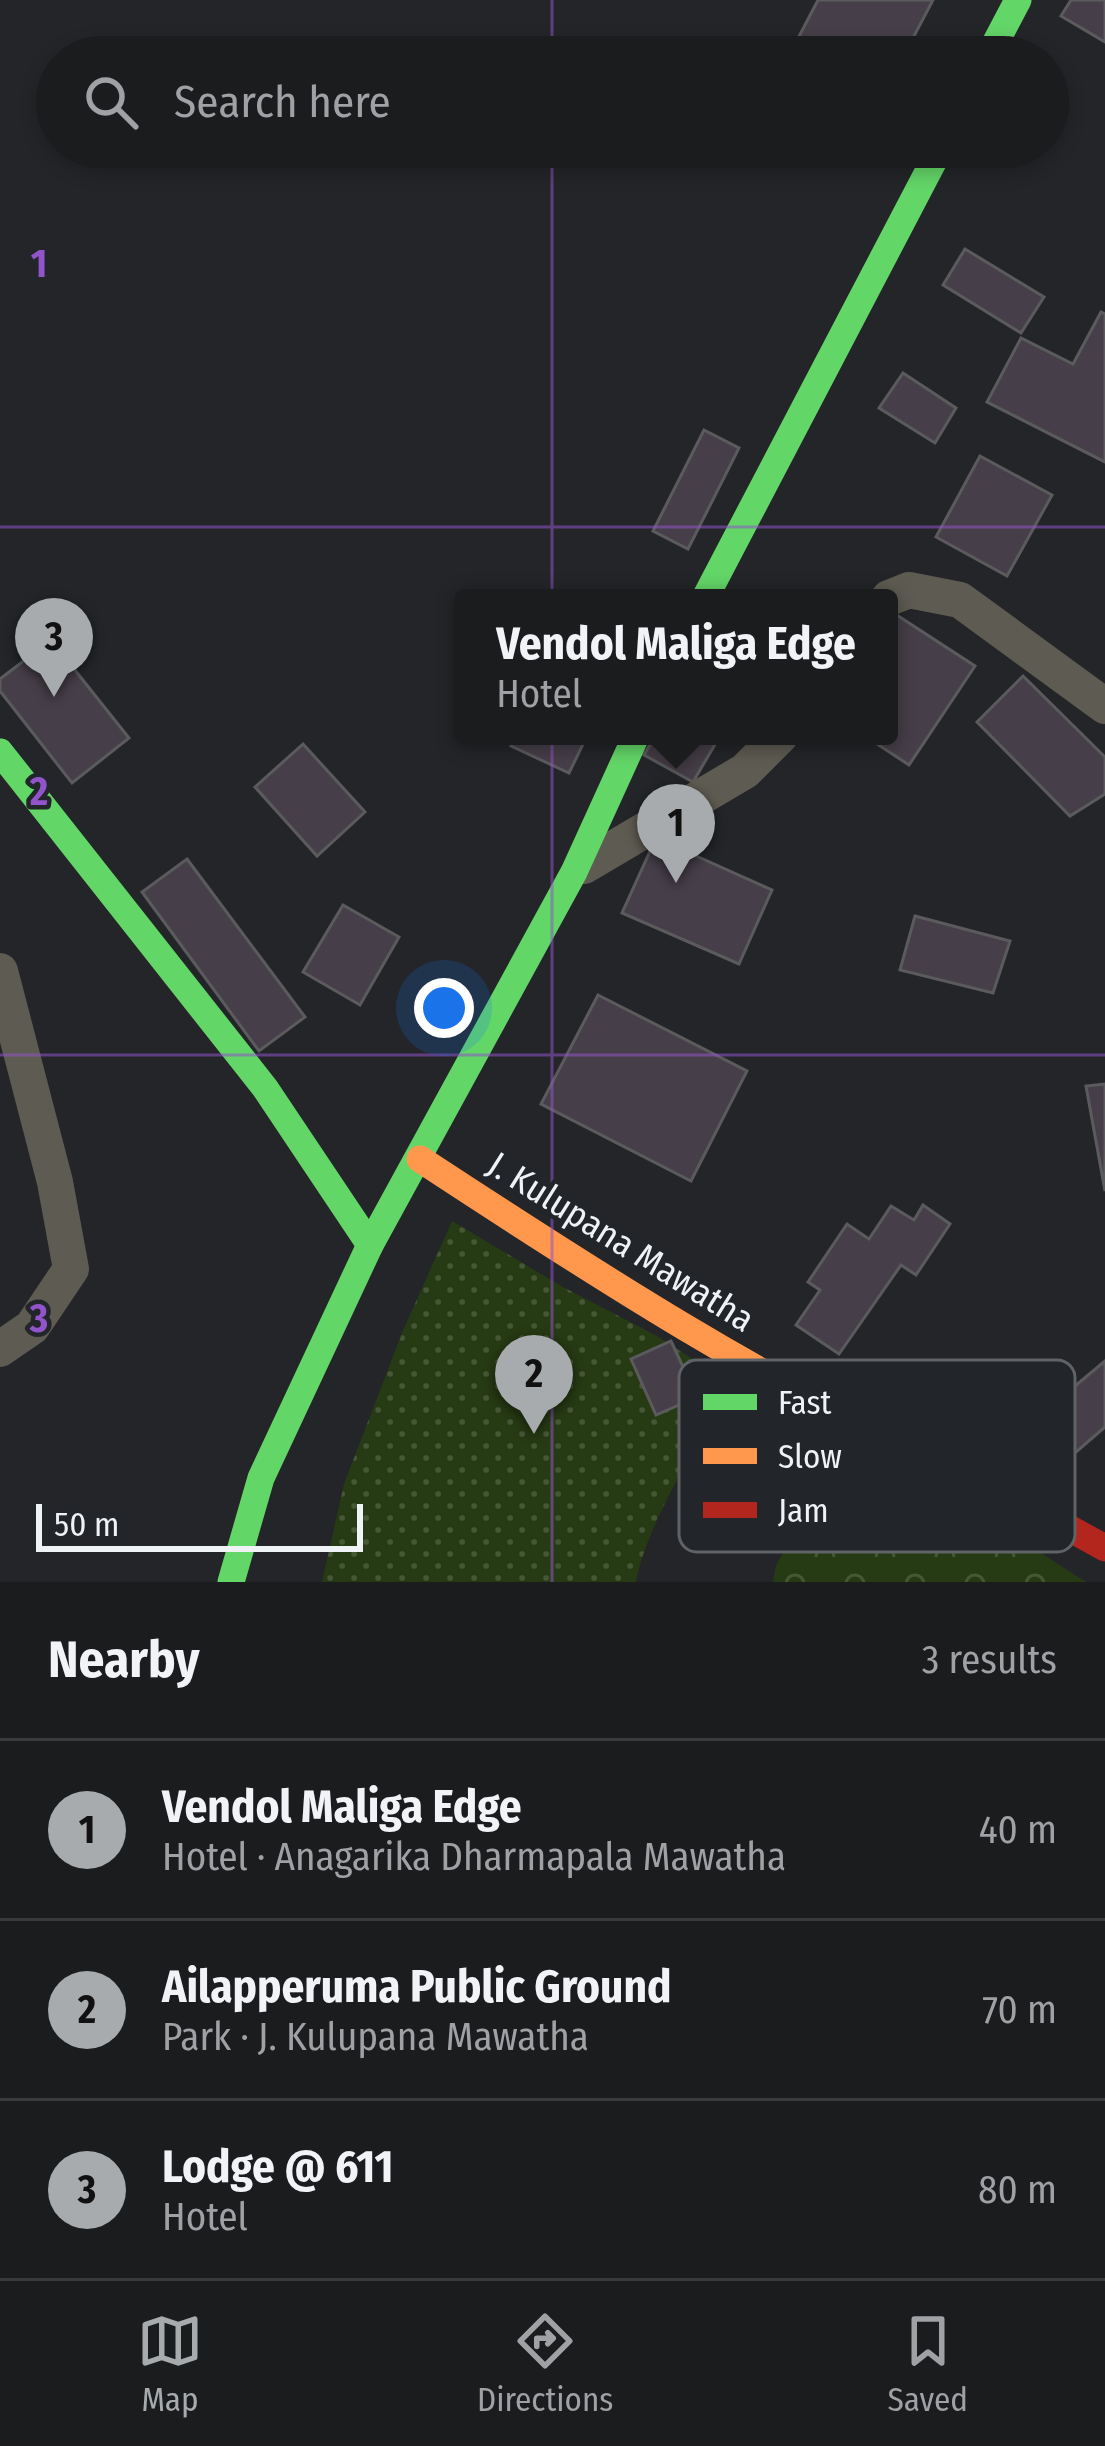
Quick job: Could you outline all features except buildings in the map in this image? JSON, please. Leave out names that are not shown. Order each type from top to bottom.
[{"type":"main road","points":[[999,36],[1018,0]]},
{"type":"main road","points":[[710,589],[930,168]]},
{"type":"main road","points":[[230,1582],[261,1478],[370,1245],[574,872],[632,745]]},
{"type":"main road","points":[[0,752],[265,1088],[370,1245]]},
{"type":"main road","name":"J. Kulupana Mawatha","points":[[420,1159],[573,1260],[743,1360]]},
{"type":"main road","name":"J. Kulupana Mawatha","points":[[1075,1531],[1105,1548]]},
{"type":"street","points":[[898,594],[909,590],[960,601],[1105,706]]},
{"type":"street","points":[[574,872],[745,771],[771,745]]},
{"type":"street","points":[[0,971],[55,1182],[71,1270],[32,1327],[0,1349]]},
{"type":"green space","points":[[452,1221],[694,1360],[679,1360],[679,1479],[651,1533],[636,1582],[322,1582],[344,1484],[402,1333]]},
{"type":"green space","points":[[784,1552],[1040,1552],[1086,1582],[773,1582]]},
{"type":"traffic: fast","points":[[999,36],[1018,0]]},
{"type":"traffic: fast","points":[[710,589],[930,168]]},
{"type":"traffic: fast","points":[[231,1582],[261,1478],[370,1245],[574,872],[632,745]]},
{"type":"traffic: fast","points":[[0,752],[265,1088],[370,1245]]},
{"type":"traffic: slow","points":[[420,1159],[741,1360]]},
{"type":"traffic: jam","points":[[1075,1531],[1105,1548]]},
{"type":"place","name":"Lodge @ 611","points":[[54,697]]},
{"type":"place","name":"Vendol Maliga Edge","points":[[676,883]]},
{"type":"place","name":"Ailapperuma Public Ground","points":[[534,1434]]}]
